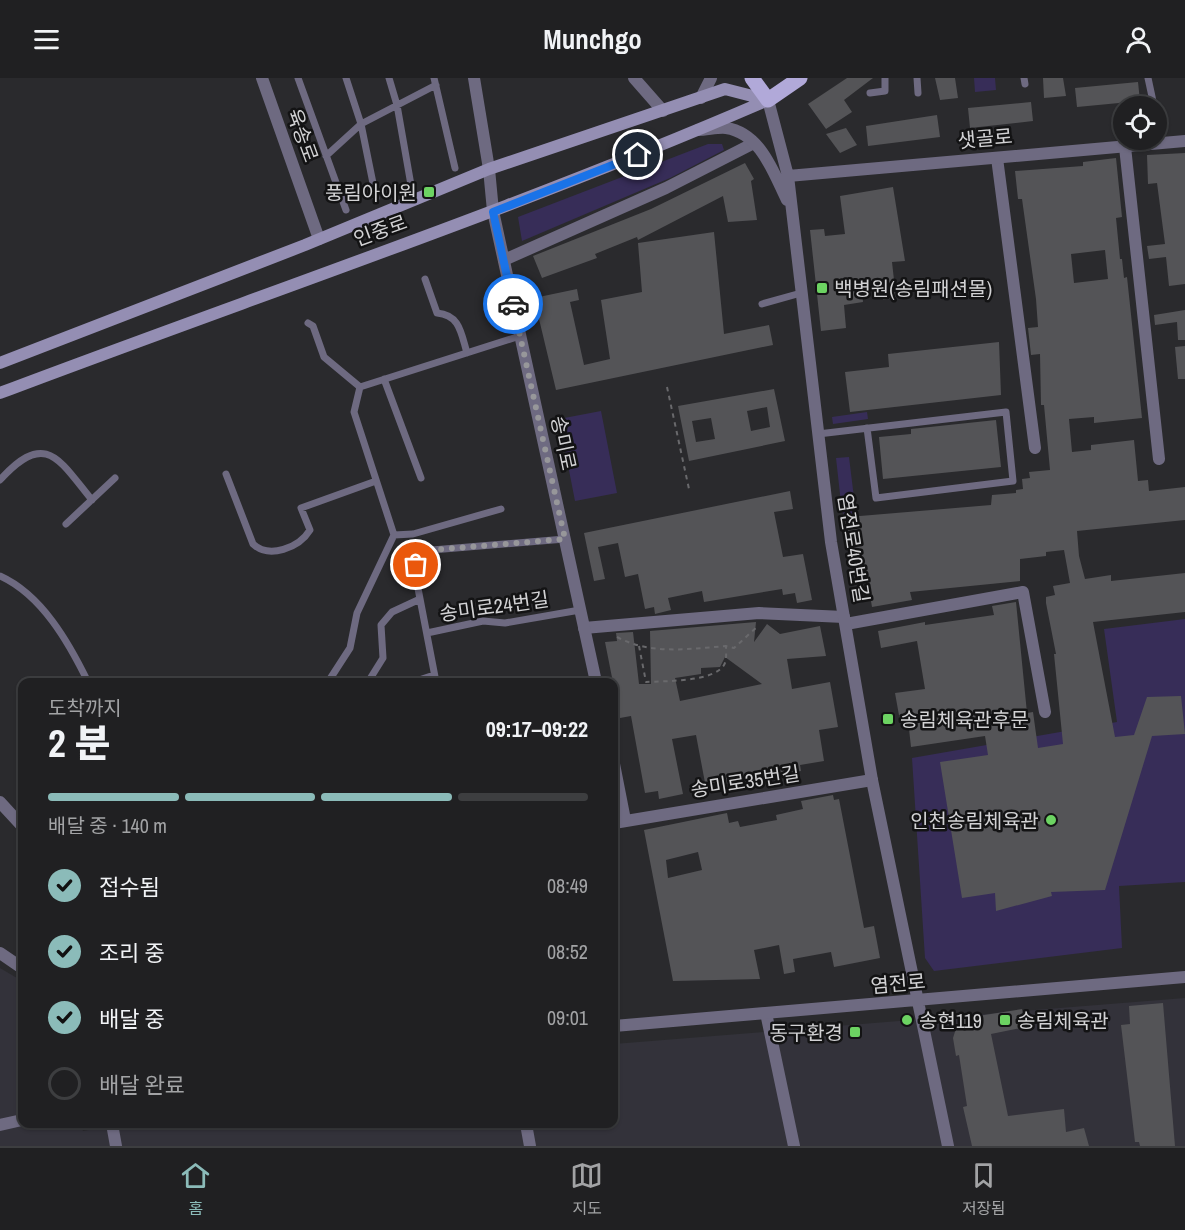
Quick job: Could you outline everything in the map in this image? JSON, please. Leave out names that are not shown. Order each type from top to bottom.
[{"type":"main road","points":[[752,78],[768,100]]},
{"type":"main road","name":"인중로","points":[[0,393],[493,212],[768,100],[800,78]]},
{"type":"main road","points":[[0,363],[319,239],[489,169],[725,89],[768,100]]},
{"type":"street","points":[[263,81],[276,78]]},
{"type":"street","name":"송미로","points":[[474,78],[489,169],[493,212],[595,678]]},
{"type":"street","points":[[634,78],[663,111]]},
{"type":"street","points":[[701,98],[711,78]]},
{"type":"street","name":"육송로","points":[[263,81],[319,239]]},
{"type":"street","name":"염전로40번길","points":[[768,100],[788,176],[818,434],[845,621],[872,780],[948,1146]]},
{"type":"street","points":[[697,130],[727,128],[746,135],[769,164],[791,208]]},
{"type":"street","name":"샛골로","points":[[1167,143],[1185,141]]},
{"type":"street","points":[[504,260],[666,188],[754,143]]},
{"type":"street","name":"샛골로","points":[[788,176],[1113,148]]},
{"type":"street","points":[[1125,150],[1159,459]]},
{"type":"street","points":[[997,158],[1035,448]]},
{"type":"street","points":[[584,628],[759,613],[845,621],[1023,592],[1045,712]]},
{"type":"street","name":"송미로35번길","points":[[619,821],[872,780]]},
{"type":"street","points":[[0,802],[18,822]]},
{"type":"street","points":[[0,953],[18,965]]},
{"type":"street","name":"염전로","points":[[618,1026],[1185,978]]},
{"type":"street","points":[[766,1013],[794,1146]]},
{"type":"street","points":[[0,1125],[18,1121]]},
{"type":"street","points":[[113,1128],[116,1146]]},
{"type":"street","points":[[527,1128],[530,1146]]},
{"type":"lane","points":[[298,78],[346,210]]},
{"type":"lane","points":[[346,78],[361,124],[376,198]]},
{"type":"lane","points":[[389,78],[397,105],[411,185]]},
{"type":"lane","points":[[870,93],[885,91],[885,78]]},
{"type":"lane","points":[[917,78],[918,93]]},
{"type":"lane","points":[[1148,78],[1152,96]]},
{"type":"lane","points":[[326,156],[361,124],[435,81],[455,168]]},
{"type":"lane","points":[[425,279],[437,313],[449,314],[458,322],[467,353]]},
{"type":"lane","points":[[762,304],[801,293]]},
{"type":"lane","points":[[308,323],[313,326],[324,357],[360,387]]},
{"type":"lane","points":[[360,387],[520,336]]},
{"type":"lane","points":[[384,380],[422,478]]},
{"type":"lane","points":[[331,678],[350,648],[357,613],[394,535],[354,412],[360,387]]},
{"type":"lane","points":[[818,434],[867,428],[1006,412],[1013,481],[876,498],[867,428]]},
{"type":"lane","points":[[0,480],[25,457],[48,453],[57,458],[92,500]]},
{"type":"lane","points":[[226,474],[253,544],[261,551],[271,553],[305,538],[310,530],[301,508],[376,481]]},
{"type":"lane","points":[[66,524],[115,478]]},
{"type":"lane","points":[[394,535],[413,534],[501,509]]},
{"type":"lane","points":[[427,633],[416,565],[420,556],[432,550],[565,539]]},
{"type":"lane","points":[[0,576],[26,592],[50,619],[75,655],[86,678]]},
{"type":"lane","points":[[370,678],[383,658],[381,625],[392,612],[420,599]]},
{"type":"lane","name":"송미로24번길","points":[[435,678],[427,633],[483,621],[505,623],[580,610]]},
{"type":"path","points":[[668,387],[689,489]]},
{"type":"path","points":[[603,626],[615,636],[639,646],[674,650],[726,646],[734,648],[746,640],[760,624],[759,613]]},
{"type":"path","points":[[639,646],[646,681],[693,680],[720,670],[726,663],[726,646]]},
{"type":"shaded area","points":[[974,78],[995,78],[996,90],[975,92]]},
{"type":"shaded area","points":[[708,144],[722,144],[724,150],[670,178],[522,241],[518,217]]},
{"type":"shaded area","points":[[601,411],[617,493],[575,501],[559,419]]},
{"type":"shaded area","points":[[867,412],[868,419],[833,424],[832,417]]},
{"type":"shaded area","points":[[849,457],[856,514],[845,515],[842,512],[836,458]]},
{"type":"shaded area","name":"인천송림체육관","points":[[1185,619],[1185,882],[1119,886],[1122,948],[934,971],[925,958],[912,758],[1117,722],[1104,629]]},
{"type":"shaded area","points":[[0,968],[18,979],[18,1128],[82,1128],[83,1131],[99,1128],[618,1128],[618,1044],[1185,998],[1185,1146],[0,1146]]},
{"type":"building","points":[[847,78],[873,78],[844,100],[852,112],[826,129],[808,104]]},
{"type":"building","points":[[935,78],[955,78],[958,98],[940,100]]},
{"type":"building","points":[[1043,78],[1063,78],[1066,96],[1044,98]]},
{"type":"building","points":[[1138,82],[1139,96],[1113,96],[1113,104],[1077,107],[1075,88]]},
{"type":"building","points":[[1031,102],[1033,121],[970,128],[968,108]]},
{"type":"building","points":[[937,115],[940,137],[868,146],[866,126]]},
{"type":"building","points":[[846,128],[857,145],[840,153],[826,134]]},
{"type":"building","points":[[1185,153],[1185,284],[1169,286],[1166,257],[1149,259],[1147,246],[1165,244],[1157,183],[1148,184],[1147,155]]},
{"type":"building","points":[[1116,158],[1122,217],[1116,218],[1120,259],[1122,259],[1124,278],[1127,277],[1142,418],[1094,423],[1094,417],[1069,419],[1072,452],[1091,450],[1091,445],[1134,440],[1138,481],[1148,480],[1149,491],[1185,487],[1185,520],[1077,531],[1079,556],[1085,579],[1111,575],[1111,581],[1185,573],[1185,612],[1093,622],[1115,737],[1134,735],[1147,697],[1181,696],[1185,734],[1152,736],[1105,890],[1051,892],[1052,896],[996,911],[995,893],[962,898],[940,762],[988,755],[985,736],[911,747],[908,720],[900,721],[895,693],[925,689],[917,641],[881,648],[878,631],[925,622],[925,625],[994,615],[992,606],[1016,602],[1027,713],[1033,712],[1038,748],[1063,744],[1054,654],[1056,654],[1046,597],[1055,595],[1053,586],[1070,583],[1064,550],[1046,552],[1046,556],[1020,559],[1020,581],[910,592],[912,600],[872,607],[861,560],[849,561],[845,525],[849,525],[848,517],[991,505],[992,495],[1016,493],[1016,490],[1023,489],[1022,479],[1030,478],[1029,472],[1050,470],[1044,405],[1041,405],[1040,354],[1031,355],[1028,328],[1038,327],[1036,299],[1022,199],[1018,199],[1015,171],[1083,166],[1083,162]],"holes":[[[1105,250],[1108,279],[1074,283],[1071,254]]]},
{"type":"building","points":[[745,163],[754,179],[751,181],[757,220],[728,222],[723,196],[638,240],[637,237],[595,254],[597,258],[542,278],[533,256],[651,209]]},
{"type":"building","points":[[893,187],[905,261],[892,262],[896,298],[883,300],[881,288],[862,290],[863,302],[844,305],[846,328],[821,331],[810,230],[824,229],[825,236],[845,234],[840,196]]},
{"type":"building","points":[[714,232],[724,334],[769,325],[773,345],[556,390],[534,298],[577,289],[579,300],[570,302],[584,365],[610,359],[601,300],[642,292],[638,243]]},
{"type":"building","points":[[1185,310],[1185,340],[1178,340],[1177,322],[1155,325],[1154,315]]},
{"type":"building","points":[[999,342],[1001,395],[850,412],[845,372],[889,367],[888,354]]},
{"type":"building","points":[[1185,346],[1185,379],[1178,379],[1175,347]]},
{"type":"building","points":[[774,389],[785,441],[689,461],[678,406]],"holes":[[[767,407],[770,427],[751,431],[747,411]],[[711,418],[715,439],[696,442],[692,421]]]},
{"type":"building","points":[[996,420],[1001,467],[883,479],[879,437],[911,434],[911,429]]},
{"type":"building","points":[[790,491],[793,509],[774,512],[783,557],[803,554],[812,600],[797,603],[795,593],[783,595],[782,589],[704,602],[702,591],[668,598],[671,610],[655,614],[654,607],[645,609],[638,574],[625,577],[618,543],[598,547],[605,579],[594,581],[584,533]]},
{"type":"building","points":[[756,622],[754,642],[767,624],[780,634],[820,626],[826,656],[787,659],[792,689],[830,682],[838,727],[819,730],[824,761],[800,765],[801,771],[706,788],[696,735],[672,739],[683,794],[659,799],[658,791],[645,793],[631,716],[620,718],[618,678],[612,678],[605,642],[617,641],[616,633],[633,632],[639,684],[651,684],[650,631]],"holes":[[[725,657],[762,684],[680,701],[675,678],[701,674],[701,668],[720,667]]]},
{"type":"building","points":[[833,795],[834,800],[839,799],[864,928],[874,926],[880,958],[834,967],[831,952],[793,959],[795,972],[784,974],[779,945],[754,950],[760,979],[673,981],[644,830],[727,813],[729,823],[738,821],[740,827],[777,820],[776,815],[803,809],[801,801]],"holes":[[[698,852],[702,870],[668,878],[666,860]]]},
{"type":"building","points":[[1163,1003],[1175,1146],[1140,1146],[1139,1142],[1135,1142],[1121,1025],[1130,1024],[1129,1006]]},
{"type":"building","points":[[1022,1009],[1026,1027],[991,1034],[1008,1116],[1064,1109],[1066,1132],[1084,1128],[1089,1146],[972,1146],[963,1107],[967,1106],[959,1055],[956,1056],[953,1038],[959,1019]]},
{"type":"way so far","points":[[416,565],[420,556],[432,550],[565,539],[513,304]]},
{"type":"place","name":"풍림아이원","points":[[429,192]]},
{"type":"place","name":"백병원(송림패션몰)","points":[[822,288]]},
{"type":"place","name":"송림체육관후문","points":[[888,719]]},
{"type":"place","name":"인천송림체육관","points":[[1051,820]]},
{"type":"place","name":"송현119","points":[[907,1020]]},
{"type":"place","name":"송림체육관","points":[[1005,1020]]},
{"type":"place","name":"동구환경","points":[[855,1032]]},
{"type":"route","points":[[513,304],[493,212],[638,155]]}]
